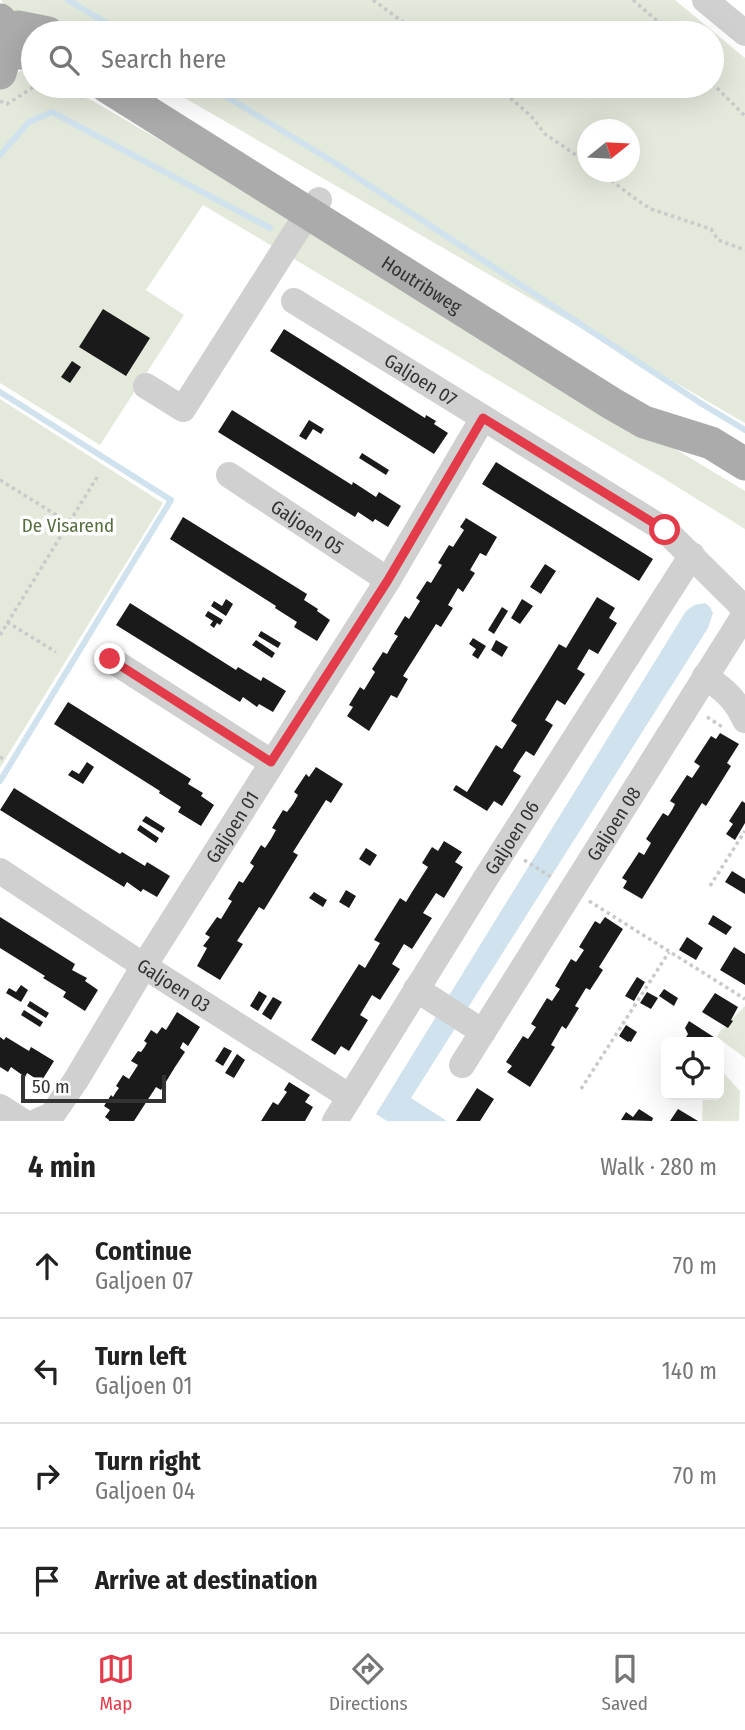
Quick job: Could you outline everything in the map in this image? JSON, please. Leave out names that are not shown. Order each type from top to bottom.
[{"type":"main road","name":"Houtribweg","points":[[127,98],[314,206],[635,400],[711,425],[745,444]]},
{"type":"main road","name":"Houtribweg","points":[[156,98],[611,403],[644,422],[711,443],[745,464]]},
{"type":"street","points":[[705,0],[745,33]]},
{"type":"street","points":[[146,386],[183,409],[314,206]]},
{"type":"street","name":"Galjoen 07","points":[[294,301],[665,530],[745,611]]},
{"type":"street","name":"Galjoen 01","points":[[38,1121],[52,1115],[76,1080],[271,762],[388,580],[483,418]]},
{"type":"street","name":"Galjoen 05","points":[[229,475],[388,580]]},
{"type":"street","name":"Galjoen 06","points":[[335,1121],[424,994],[486,876],[692,555]]},
{"type":"street","name":"Galjoen 08","points":[[462,1065],[477,1028],[745,611]]},
{"type":"street","points":[[110,659],[271,762]]},
{"type":"street","points":[[705,676],[731,696],[739,706],[739,727]]},
{"type":"street","name":"Galjoen 03","points":[[0,871],[350,1097]]},
{"type":"street","points":[[424,994],[477,1028]]},
{"type":"street","points":[[0,1107],[22,1121]]},
{"type":"path","points":[[373,0],[402,21]]},
{"type":"path","points":[[633,0],[657,21]]},
{"type":"path","points":[[0,101],[7,104],[21,95]]},
{"type":"path","points":[[724,95],[745,116]]},
{"type":"path","points":[[510,98],[531,116],[545,134],[577,156]]},
{"type":"path","points":[[613,182],[651,208],[711,229],[719,240],[745,250]]},
{"type":"path","points":[[0,635],[99,474]]},
{"type":"path","points":[[0,480],[69,523]]},
{"type":"path","points":[[7,622],[56,652]]},
{"type":"path","points":[[687,705],[739,727]]},
{"type":"path","points":[[0,757],[5,760]]},
{"type":"path","points":[[710,886],[745,831]]},
{"type":"path","points":[[517,856],[745,999]]},
{"type":"path","points":[[581,1089],[669,952]]},
{"type":"green space","points":[[1,0],[675,0],[700,21],[42,21],[7,9]]},
{"type":"green space","points":[[724,41],[745,58],[745,423],[185,98],[724,98]]},
{"type":"green space","points":[[21,71],[21,98],[88,98],[745,491],[745,529],[203,205],[146,290],[184,315],[100,445],[0,383],[0,85],[5,77]]},
{"type":"green space","name":"De Visarend","points":[[0,399],[163,503],[0,768]]},
{"type":"green space","points":[[745,1006],[745,1058],[724,1042],[724,1037],[717,1037]]},
{"type":"green space","points":[[724,1073],[740,1091],[739,1121],[702,1121],[703,1100],[724,1100]]},
{"type":"water","points":[[705,603],[713,613],[708,628],[411,1098],[447,1121],[387,1121],[376,1114],[686,611],[694,605]]},
{"type":"building","points":[[103,309],[150,338],[126,376],[79,347]]},
{"type":"building","points":[[284,329],[425,418],[426,415],[436,421],[434,424],[448,433],[434,454],[270,351]]},
{"type":"building","points":[[72,361],[81,367],[70,383],[61,377]]},
{"type":"building","points":[[232,410],[352,485],[353,482],[376,497],[379,492],[401,506],[388,527],[375,519],[373,522],[358,512],[355,517],[218,432]]},
{"type":"building","points":[[309,420],[324,429],[321,434],[313,429],[306,440],[299,436]]},
{"type":"building","points":[[362,453],[389,470],[386,475],[359,458]]},
{"type":"building","points":[[496,462],[653,559],[639,581],[482,484]]},
{"type":"building","points":[[183,517],[307,594],[304,600],[330,620],[317,641],[294,627],[297,622],[275,608],[276,606],[170,539]]},
{"type":"building","points":[[466,518],[497,537],[486,556],[480,553],[470,570],[475,573],[463,592],[458,588],[448,605],[453,608],[441,627],[436,624],[403,676],[408,679],[397,698],[391,695],[369,731],[347,716],[353,707],[349,705],[360,687],[364,690],[375,672],[372,669],[383,652],[387,654],[398,636],[394,634],[405,616],[409,619],[420,601],[416,598],[427,581],[431,583],[442,565],[438,563],[449,545],[453,547],[464,530],[460,527]]},
{"type":"building","points":[[545,564],[556,571],[541,594],[530,587]]},
{"type":"building","points":[[597,597],[615,608],[609,618],[617,623],[598,654],[589,649],[577,669],[585,674],[565,705],[557,700],[545,720],[553,725],[534,756],[526,751],[519,761],[513,771],[521,776],[502,806],[494,801],[487,811],[453,790],[456,785],[467,792],[496,745],[502,749],[517,725],[511,721],[559,644],[566,648]]},
{"type":"building","points":[[226,599],[233,604],[226,616],[211,606],[214,601],[222,606]]},
{"type":"building","points":[[522,599],[533,606],[520,624],[511,618]]},
{"type":"building","points":[[130,603],[236,670],[238,667],[261,681],[263,677],[286,691],[273,712],[259,704],[257,707],[243,697],[240,702],[116,625]]},
{"type":"building","points":[[502,607],[508,611],[494,634],[488,630]]},
{"type":"building","points":[[208,611],[223,620],[220,625],[217,623],[214,628],[210,625],[213,621],[205,616]]},
{"type":"building","points":[[261,631],[281,643],[278,648],[258,636]]},
{"type":"building","points":[[473,638],[486,646],[478,659],[472,655],[476,649],[469,644]]},
{"type":"building","points":[[256,640],[275,653],[272,658],[252,645]]},
{"type":"building","points":[[496,640],[508,647],[502,657],[491,650]]},
{"type":"building","points":[[68,702],[191,779],[188,784],[203,793],[201,796],[214,805],[201,826],[178,812],[181,807],[159,793],[160,791],[54,724]]},
{"type":"building","points":[[720,733],[739,744],[727,763],[731,766],[706,806],[702,803],[642,899],[623,888],[627,881],[622,878],[639,852],[644,855],[651,843],[646,839],[663,813],[668,816],[672,810],[675,804],[670,801],[687,775],[692,778],[700,766],[694,762],[711,736],[716,739]]},
{"type":"building","points":[[87,762],[94,767],[83,784],[68,775],[72,770],[79,774]]},
{"type":"building","points":[[316,767],[343,784],[331,803],[326,800],[293,852],[298,855],[264,910],[259,907],[237,941],[243,944],[220,980],[197,966],[207,948],[203,946],[210,937],[205,934],[217,917],[221,919],[232,901],[228,899],[239,881],[243,883],[254,866],[250,863],[261,845],[265,848],[276,830],[272,828],[283,810],[287,812],[293,804],[298,795],[294,792],[306,774],[309,777]]},
{"type":"building","points":[[14,788],[120,854],[122,852],[145,866],[147,862],[170,876],[157,897],[143,889],[141,892],[127,882],[124,887],[0,810]]},
{"type":"building","points":[[742,801],[745,803],[745,823],[735,840],[726,834],[733,824],[729,821]]},
{"type":"building","points":[[146,816],[165,828],[162,833],[142,821]]},
{"type":"building","points":[[140,825],[159,838],[156,843],[137,830]]},
{"type":"building","points":[[444,841],[462,852],[455,862],[463,867],[444,898],[436,893],[423,913],[432,918],[412,949],[404,944],[392,964],[400,969],[380,1000],[372,995],[360,1015],[368,1020],[349,1051],[341,1046],[335,1055],[311,1040],[359,964],[365,968],[380,943],[374,940],[400,898],[406,902],[428,867],[422,863],[432,847],[438,851]]},
{"type":"building","points":[[366,848],[377,855],[370,866],[359,859]]},
{"type":"building","points":[[732,871],[745,879],[745,894],[725,882]]},
{"type":"building","points":[[346,890],[356,896],[349,908],[339,902]]},
{"type":"building","points":[[314,892],[327,900],[323,907],[309,898]]},
{"type":"building","points":[[713,915],[732,927],[726,935],[708,924]]},
{"type":"building","points":[[0,917],[75,964],[72,970],[87,978],[85,981],[98,990],[85,1011],[63,997],[66,992],[43,978],[45,976],[0,948]]},
{"type":"building","points":[[605,917],[623,929],[599,967],[603,970],[590,990],[586,988],[575,1006],[579,1008],[566,1029],[562,1026],[551,1045],[555,1047],[530,1087],[507,1072],[512,1066],[506,1062],[523,1036],[528,1039],[536,1027],[531,1024],[547,998],[552,1001],[560,989],[555,986],[571,959],[576,962],[584,950],[579,947],[595,921],[600,924]]},
{"type":"building","points":[[687,937],[703,948],[696,960],[679,950]]},
{"type":"building","points":[[734,947],[745,954],[745,985],[720,970]]},
{"type":"building","points":[[637,977],[645,982],[634,1001],[625,996]]},
{"type":"building","points":[[21,985],[28,990],[21,1002],[6,993],[9,988],[16,992]]},
{"type":"building","points":[[664,989],[678,998],[674,1006],[659,996]]},
{"type":"building","points":[[259,991],[267,996],[258,1011],[250,1006]]},
{"type":"building","points":[[647,992],[658,998],[651,1009],[640,1003]]},
{"type":"building","points":[[715,993],[738,1007],[728,1028],[702,1012]]},
{"type":"building","points":[[273,997],[282,1002],[271,1020],[262,1014]]},
{"type":"building","points":[[30,1001],[49,1013],[46,1018],[27,1006]]},
{"type":"building","points":[[24,1010],[43,1022],[40,1027],[21,1015]]},
{"type":"building","points":[[177,1012],[200,1027],[188,1046],[183,1042],[180,1048],[185,1052],[161,1090],[156,1087],[134,1121],[109,1121],[105,1117],[110,1110],[104,1106],[119,1088],[116,1086],[123,1075],[129,1079],[138,1065],[131,1061],[138,1051],[141,1052],[144,1048],[147,1043],[144,1041],[151,1030],[157,1034],[162,1027],[166,1030]]},
{"type":"building","points":[[689,1021],[714,1037],[686,1037],[688,1034],[685,1028]]},
{"type":"building","points":[[626,1025],[637,1032],[631,1042],[619,1036]]},
{"type":"building","points":[[0,1037],[4,1040],[6,1037],[29,1051],[31,1047],[54,1061],[41,1082],[27,1073],[25,1077],[11,1067],[8,1072],[0,1067]]},
{"type":"building","points":[[224,1047],[232,1051],[223,1066],[215,1061]]},
{"type":"building","points":[[237,1054],[245,1060],[234,1078],[225,1073]]},
{"type":"building","points":[[289,1082],[310,1095],[305,1102],[313,1107],[305,1121],[261,1121],[273,1102],[278,1105],[287,1092],[284,1090]]},
{"type":"building","points":[[477,1088],[494,1099],[480,1121],[456,1121]]},
{"type":"building","points":[[639,1109],[653,1118],[652,1121],[621,1120],[626,1112],[633,1117]]},
{"type":"building","points":[[678,1109],[698,1121],[670,1121]]},
{"type":"waterway","points":[[68,0],[103,21]]},
{"type":"waterway","points":[[229,98],[335,163],[745,430]]},
{"type":"waterway","points":[[0,155],[29,122],[52,112],[270,228]]},
{"type":"waterway","points":[[0,392],[171,500],[0,781]]},
{"type":"route","points":[[110,659],[271,762],[388,580],[483,418],[665,530]]}]
